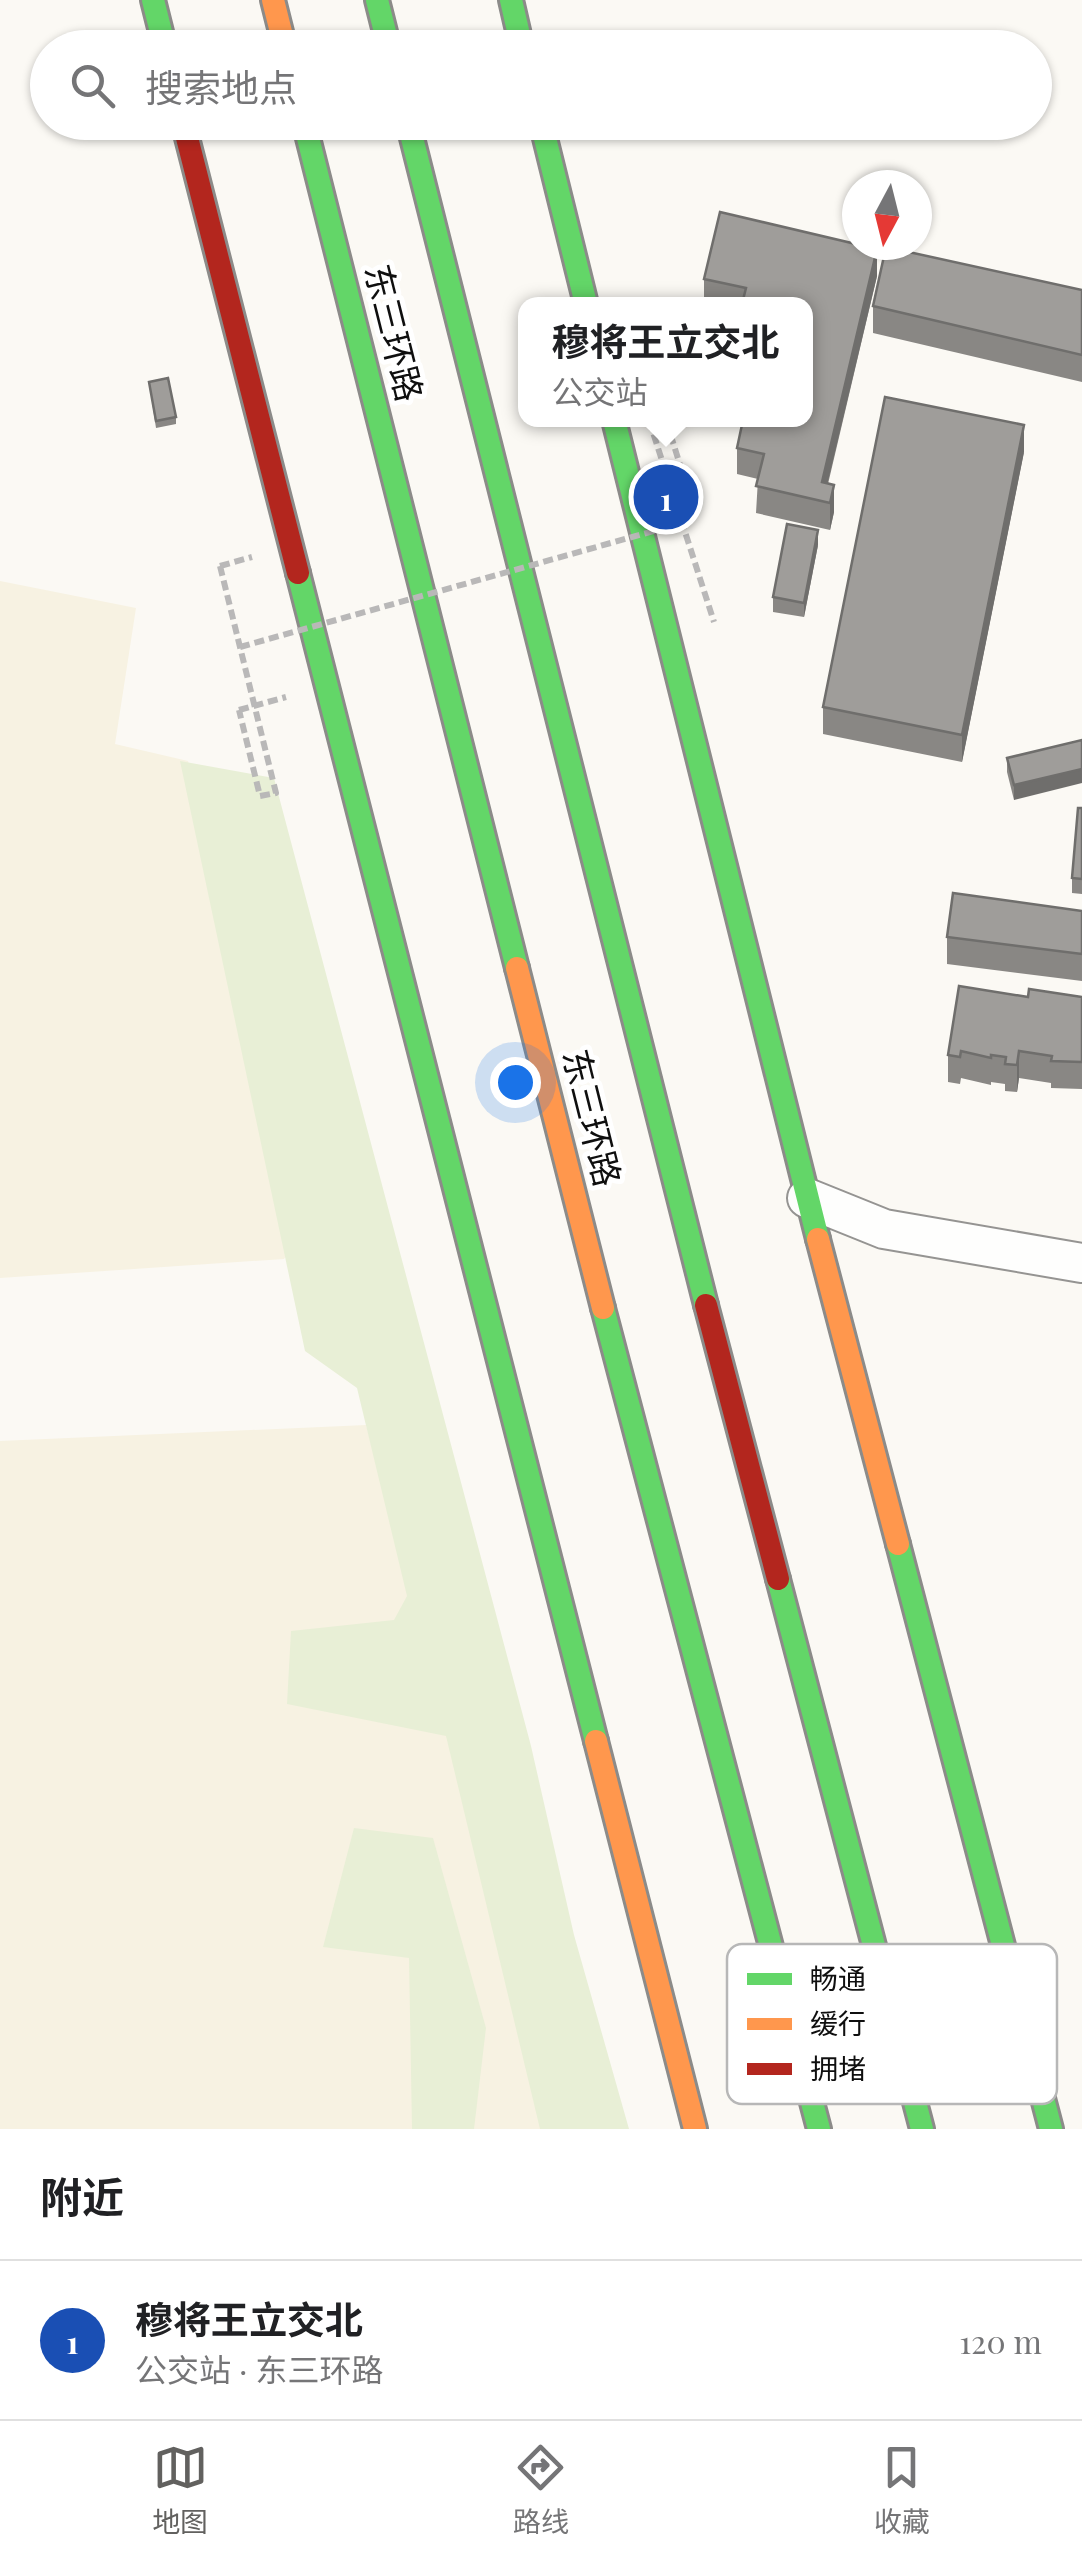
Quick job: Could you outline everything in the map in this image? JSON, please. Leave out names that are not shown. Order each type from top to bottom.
[{"type":"main road","points":[[153,0],[160,30]]},
{"type":"main road","points":[[272,0],[280,30]]},
{"type":"main road","points":[[377,0],[384,30]]},
{"type":"main road","points":[[511,0],[518,30]]},
{"type":"main road","points":[[189,140],[696,2129]]},
{"type":"main road","name":"东三环路","points":[[309,140],[570,1180],[771,1944]]},
{"type":"main road","name":"东三环路","points":[[413,140],[674,1184],[873,1944]]},
{"type":"main road","points":[[545,140],[584,297]]},
{"type":"main road","points":[[616,427],[807,1198],[1003,1944]]},
{"type":"main road","name":"东三环路","points":[[813,2104],[820,2129]]},
{"type":"main road","name":"东三环路","points":[[915,2104],[922,2129]]},
{"type":"main road","points":[[1044,2104],[1051,2129]]},
{"type":"street","points":[[807,1198],[884,1229],[1082,1263]]},
{"type":"path","points":[[651,427],[714,622]]},
{"type":"path","points":[[668,427],[690,497]]},
{"type":"path","points":[[240,647],[682,522]]},
{"type":"path","points":[[220,566],[276,793],[260,796],[238,710]]},
{"type":"shaded area","points":[[0,581],[136,608],[115,744],[188,761],[308,1222],[284,1259],[0,1278]]},
{"type":"shaded area","points":[[366,1425],[554,2129],[0,2129],[0,1441]]},
{"type":"green space","points":[[180,761],[274,778],[531,1746],[574,1935],[629,2129],[540,2129],[446,1736],[287,1704],[291,1631],[394,1620],[407,1596],[357,1388],[305,1351]]},
{"type":"green space","points":[[354,1828],[433,1838],[486,2028],[474,2129],[412,2129],[409,1958],[323,1947]]},
{"type":"building","points":[[720,212],[842,241],[842,260],[874,260],[822,482],[834,485],[830,503],[756,486],[764,454],[737,448],[742,427],[813,427],[813,297],[744,297],[746,288],[704,279]]},
{"type":"building","points":[[932,257],[1082,290],[1082,355],[873,306],[883,260]]},
{"type":"building","points":[[168,378],[176,417],[156,421],[149,382]]},
{"type":"building","points":[[885,397],[1024,425],[962,735],[823,707]]},
{"type":"building","points":[[787,524],[818,530],[804,603],[773,597]]},
{"type":"building","points":[[1082,740],[1082,769],[1014,785],[1007,758]]},
{"type":"building","points":[[1078,808],[1082,808],[1082,879],[1072,878]]},
{"type":"building","points":[[953,893],[1082,911],[1082,954],[947,937]]},
{"type":"building","points":[[959,986],[1028,997],[1029,989],[1082,997],[1082,1062],[1051,1061],[1052,1056],[1019,1051],[1017,1065],[1005,1064],[1006,1057],[961,1051],[960,1057],[948,1055]]},
{"type":"traffic: fast","points":[[153,0],[160,30]]},
{"type":"traffic: fast","points":[[377,0],[384,30]]},
{"type":"traffic: fast","points":[[511,0],[518,30]]},
{"type":"traffic: fast","points":[[309,140],[517,968]]},
{"type":"traffic: fast","points":[[413,140],[706,1305]]},
{"type":"traffic: fast","points":[[545,140],[584,297]]},
{"type":"traffic: fast","points":[[616,427],[818,1239]]},
{"type":"traffic: fast","points":[[298,573],[596,1741]]},
{"type":"traffic: fast","points":[[603,1308],[770,1944]]},
{"type":"traffic: fast","points":[[898,1544],[1003,1944]]},
{"type":"traffic: fast","points":[[778,1579],[874,1944]]},
{"type":"traffic: fast","points":[[812,2104],[819,2129]]},
{"type":"traffic: fast","points":[[915,2104],[922,2129]]},
{"type":"traffic: fast","points":[[1044,2104],[1051,2129]]},
{"type":"traffic: slow","points":[[273,0],[280,30]]},
{"type":"traffic: slow","points":[[517,968],[603,1308]]},
{"type":"traffic: slow","points":[[818,1239],[898,1544]]},
{"type":"traffic: slow","points":[[596,1741],[695,2129]]},
{"type":"traffic: jam","points":[[188,140],[298,573]]},
{"type":"traffic: jam","points":[[706,1305],[778,1579]]},
{"type":"place","name":"穆将王立交北","points":[[666,497]]}]
